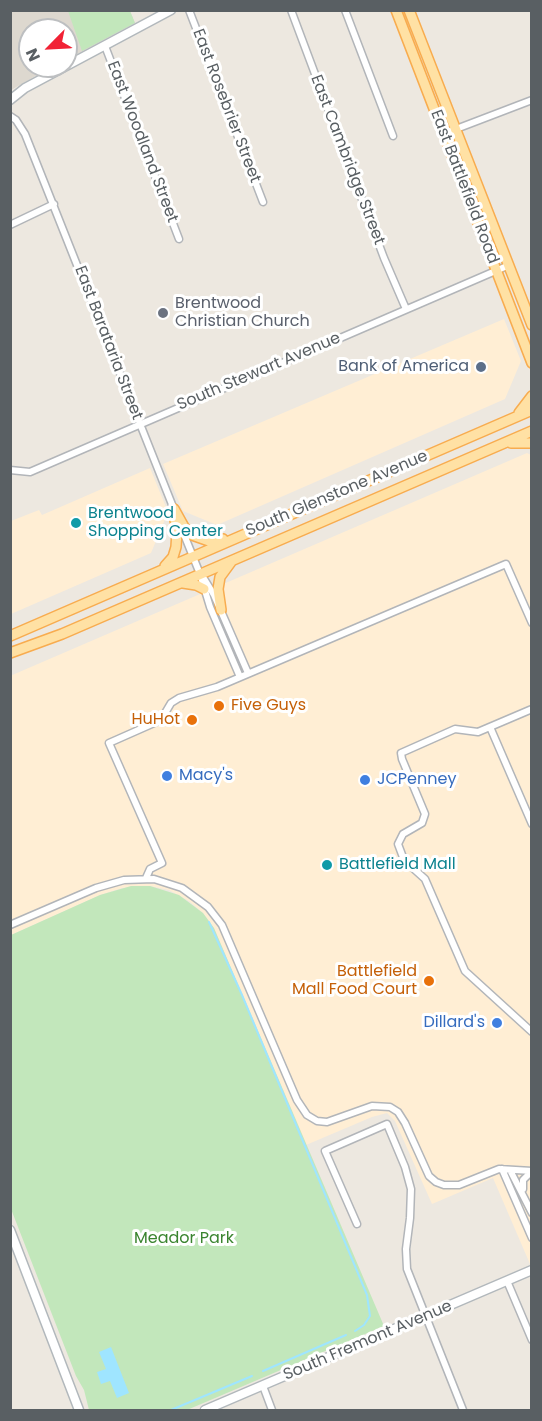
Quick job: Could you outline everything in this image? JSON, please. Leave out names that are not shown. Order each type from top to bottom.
[{"type":"main road","points":[[10,100],[25,88],[171,10]]},
{"type":"main road","name":"East Battlefield Road","points":[[396,10],[531,363]]},
{"type":"main road","name":"East Battlefield Road","points":[[409,10],[531,325]]},
{"type":"main road","points":[[514,417],[525,407],[531,396]]},
{"type":"main road","name":"South Glenstone Avenue","points":[[10,636],[531,410]]},
{"type":"main road","name":"South Glenstone Avenue","points":[[10,653],[62,634],[531,431]]},
{"type":"main road","points":[[500,445],[531,443]]},
{"type":"main road","points":[[174,509],[188,532],[203,540],[216,541],[244,534]]},
{"type":"main road","points":[[159,571],[170,561],[176,547],[177,531],[174,509]]},
{"type":"main road","points":[[221,610],[220,577],[225,568],[235,559]]},
{"type":"main road","points":[[181,582],[192,583],[204,589]]},
{"type":"main road","points":[[10,1230],[79,1410]]},
{"type":"main road","name":"South Fremont Avenue","points":[[205,1410],[531,1270]]},
{"type":"street","name":"East Rosebrier Street","points":[[189,10],[262,202]]},
{"type":"street","name":"East Cambridge Street","points":[[291,10],[384,258],[406,309]]},
{"type":"street","points":[[345,10],[393,136]]},
{"type":"street","name":"East Woodland Street","points":[[105,46],[179,239]]},
{"type":"street","points":[[443,134],[531,100]]},
{"type":"street","name":"East Barataria Street","points":[[10,116],[16,120],[26,134],[200,574]]},
{"type":"street","points":[[10,225],[54,204]]},
{"type":"street","name":"South Stewart Avenue","points":[[10,471],[30,472],[507,266]]},
{"type":"street","points":[[146,878],[150,869],[162,863],[109,744],[161,720],[171,703],[179,698],[217,687],[506,564],[531,623]]},
{"type":"street","points":[[200,574],[240,676]]},
{"type":"street","points":[[200,574],[209,585],[248,673]]},
{"type":"street","points":[[531,710],[474,732],[455,729],[401,753],[425,814],[422,823],[403,834],[398,844],[404,860],[425,879],[465,971],[531,1032]]},
{"type":"street","points":[[490,727],[531,824]]},
{"type":"street","points":[[10,925],[106,885],[124,880],[146,878],[169,882],[189,891],[218,919],[299,1106],[307,1115],[317,1121],[327,1122],[372,1106],[390,1107],[398,1112],[405,1123],[429,1176],[435,1182],[444,1185],[459,1185],[502,1169],[531,1171]]},
{"type":"street","points":[[357,1224],[325,1151],[387,1124],[410,1180],[411,1207],[406,1239],[406,1259],[410,1279],[460,1410]]},
{"type":"street","points":[[502,1169],[531,1238]]},
{"type":"street","points":[[510,1170],[531,1213]]},
{"type":"street","points":[[524,1195],[523,1180],[531,1171]]},
{"type":"street","points":[[507,1281],[531,1340]]},
{"type":"street","points":[[263,1386],[272,1410]]},
{"type":"shaded area","points":[[11,11],[130,11],[135,23],[78,54],[78,18],[18,18],[18,78],[32,78],[11,90]]},
{"type":"shaded area","points":[[504,319],[521,361],[505,399],[217,525],[183,511],[163,464]]},
{"type":"shaded area","name":"Battlefield Mall","points":[[527,453],[531,455],[530,1264],[493,1178],[432,1204],[395,1121],[387,1113],[306,1145],[214,928],[203,913],[189,901],[169,890],[150,886],[122,888],[100,895],[11,935],[10,676]]},
{"type":"shaded area","name":"Brentwood Shopping Center","points":[[150,468],[168,512],[151,553],[11,614],[11,521],[39,510],[42,515]]},
{"type":"green space","points":[[68,11],[130,11],[135,23],[82,51],[78,40],[78,18],[70,18]]},
{"type":"green space","name":"Meador Park","points":[[131,886],[150,886],[179,895],[203,913],[214,928],[384,1326],[187,1410],[89,1410],[84,1390],[76,1376],[11,1209],[11,935],[100,895]]},
{"type":"water","points":[[111,1347],[129,1393],[117,1398],[110,1381],[101,1384],[97,1372],[106,1369],[99,1352]]},
{"type":"waterway","points":[[209,922],[242,995],[367,1295],[370,1316],[364,1325],[355,1331]]},
{"type":"waterway","points":[[263,1371],[346,1335]]},
{"type":"waterway","points":[[171,1410],[252,1376]]},
{"type":"place","name":"Brentwood Christian Church","points":[[163,313]]},
{"type":"place","name":"Bank of America","points":[[481,367]]},
{"type":"place","name":"Brentwood Shopping Center","points":[[76,523]]},
{"type":"place","name":"Five Guys","points":[[219,706]]},
{"type":"place","name":"HuHot","points":[[192,720]]},
{"type":"place","name":"Macy's","points":[[167,776]]},
{"type":"place","name":"JCPenney","points":[[365,780]]},
{"type":"place","name":"Battlefield Mall","points":[[327,865]]},
{"type":"place","name":"Battlefield Mall Food Court","points":[[429,981]]},
{"type":"place","name":"Dillard's","points":[[497,1023]]}]
